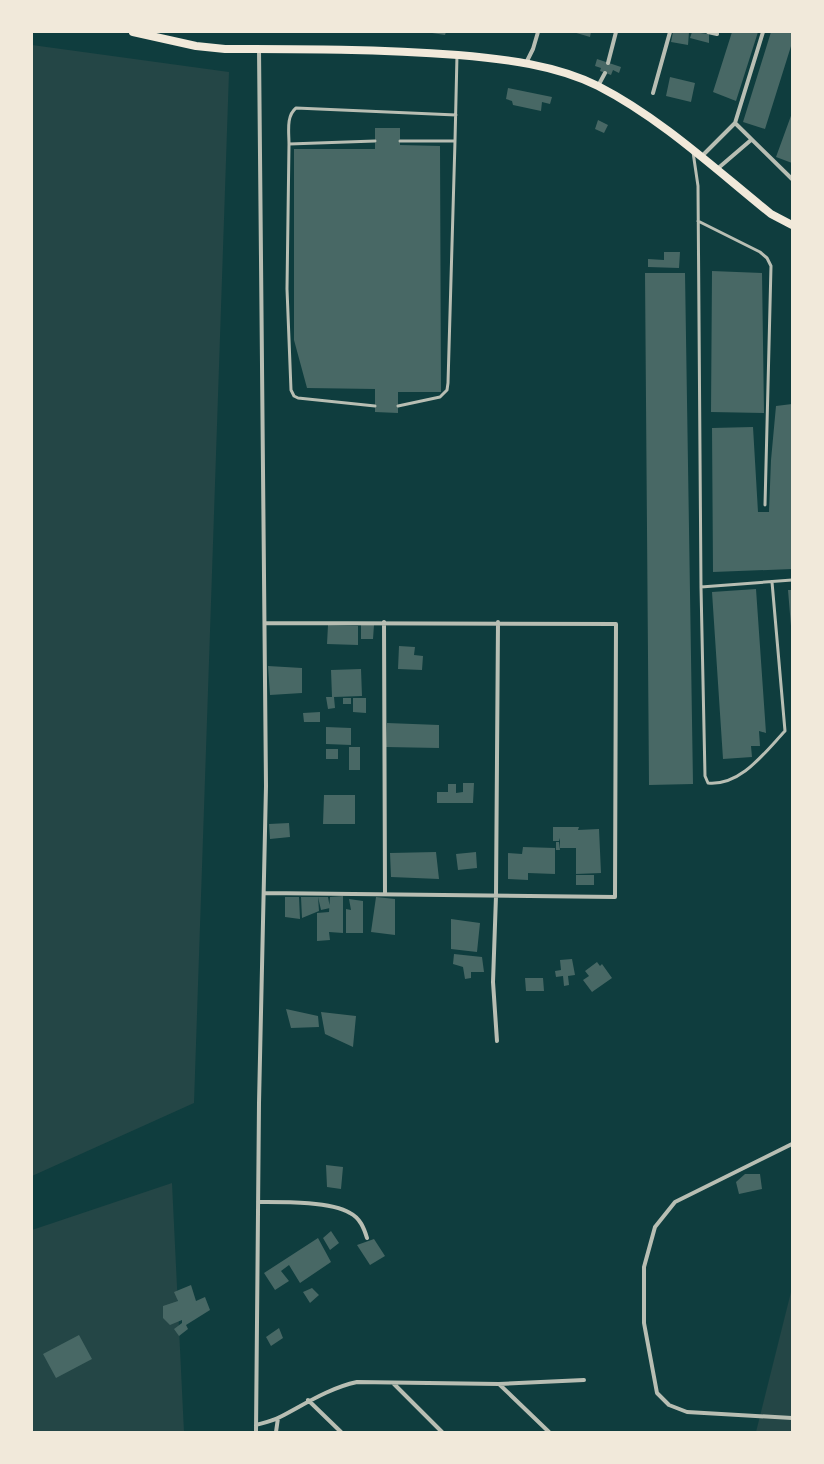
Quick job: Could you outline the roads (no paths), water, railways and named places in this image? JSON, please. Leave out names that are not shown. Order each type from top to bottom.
[{"type":"main road","points":[[132,32],[196,46],[225,49],[410,51],[457,55],[525,64],[560,71],[598,86],[646,113],[771,214],[792,225]]},
{"type":"street","points":[[525,64],[533,49],[538,32]]},
{"type":"street","points":[[608,63],[616,32]]},
{"type":"street","points":[[653,93],[670,32]]},
{"type":"street","points":[[708,32],[717,34]]},
{"type":"street","points":[[701,158],[735,123],[762,32]]},
{"type":"street","points":[[256,1432],[258,1202],[264,893],[265,623],[259,49]]},
{"type":"street","points":[[598,86],[605,73]]},
{"type":"street","points":[[735,123],[792,180]]},
{"type":"street","points":[[716,170],[751,140]]},
{"type":"street","points":[[384,622],[385,894]]},
{"type":"street","points":[[264,893],[615,897],[616,624],[498,622],[265,623]]},
{"type":"street","points":[[497,1041],[493,982],[496,896],[498,622]]},
{"type":"street","points":[[792,1144],[675,1202],[655,1227],[644,1267],[644,1323],[657,1392],[669,1405],[687,1412],[792,1418]]},
{"type":"street","points":[[258,1202],[308,1203],[350,1212],[360,1223],[367,1238]]},
{"type":"street","points":[[256,1425],[278,1418],[308,1400],[352,1383],[499,1384],[584,1380]]},
{"type":"street","points":[[394,1384],[442,1432]]},
{"type":"street","points":[[499,1384],[549,1432]]},
{"type":"street","points":[[308,1400],[341,1432]]},
{"type":"street","points":[[276,1432],[278,1418]]},
{"type":"lane","points":[[398,406],[440,397],[447,390],[457,55]]},
{"type":"lane","points":[[375,406],[298,398],[294,396],[291,390],[287,289],[289,144],[291,112],[296,108],[456,115]]},
{"type":"lane","points":[[289,144],[375,141]]},
{"type":"lane","points":[[400,141],[455,141]]},
{"type":"lane","points":[[693,151],[698,186],[701,587],[705,776],[708,782],[715,783],[740,775],[751,767],[785,731],[772,582]]},
{"type":"lane","points":[[698,221],[760,252],[767,258],[771,266],[765,505]]},
{"type":"lane","points":[[701,587],[792,580]]}]
